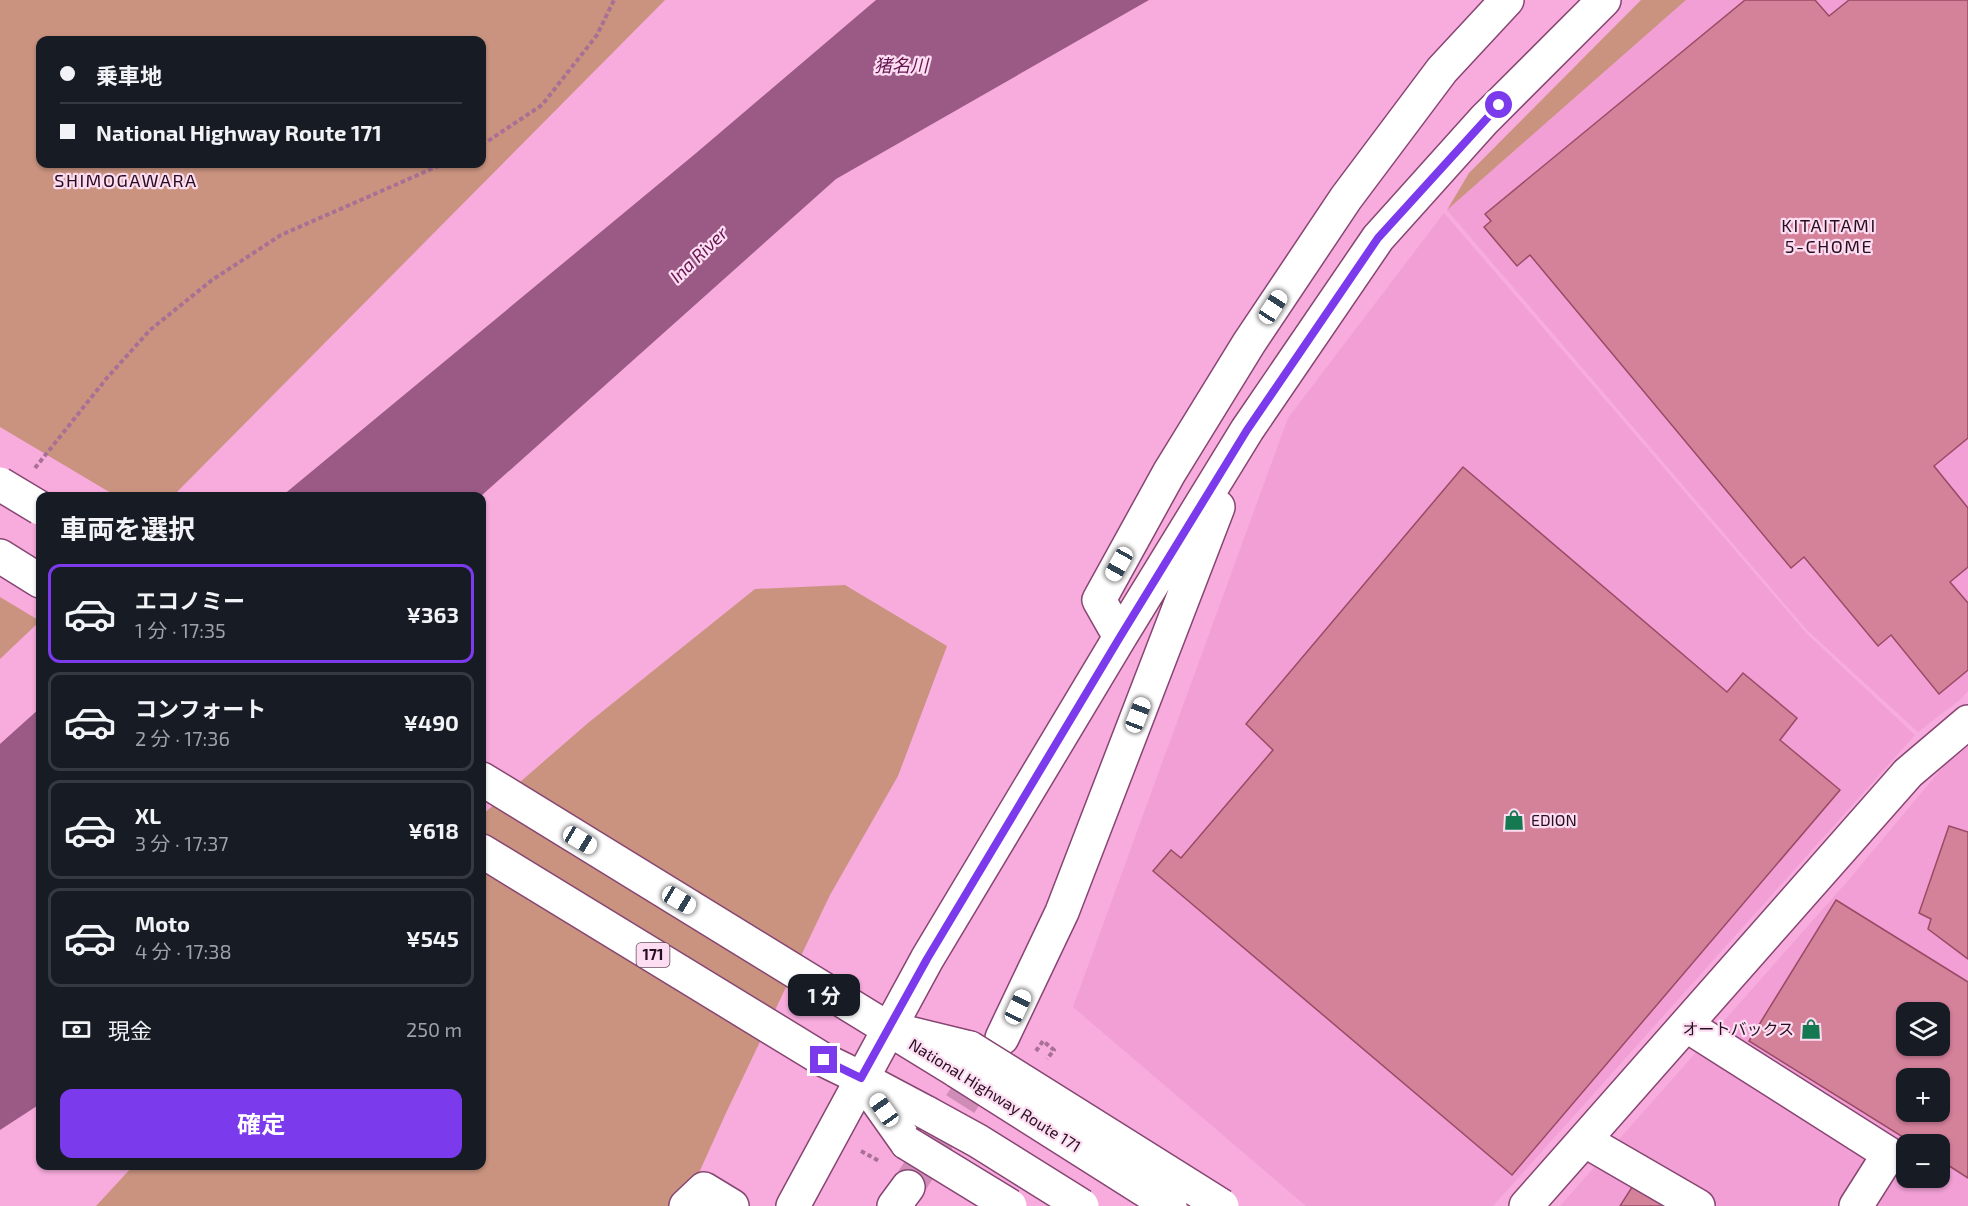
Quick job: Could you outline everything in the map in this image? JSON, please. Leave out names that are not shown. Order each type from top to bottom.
[{"type":"main road","points":[[1120,637],[1099,600],[1169,474],[1230,373],[1346,198],[1442,70],[1507,0]]},
{"type":"main road","points":[[793,1206],[927,959],[1247,430],[1378,238],[1484,120],[1604,0]]},
{"type":"main road","points":[[1002,1038],[1062,912],[1247,430]]},
{"type":"main road","points":[[0,483],[36,506]]},
{"type":"main road","points":[[0,556],[36,578]]},
{"type":"main road","points":[[1526,1206],[1908,773],[1967,726]]},
{"type":"main road","name":"National Highway Route 171","points":[[486,781],[888,1029],[964,1060],[1170,1206]]},
{"type":"main road","name":"171","points":[[486,852],[824,1060],[927,1113],[1082,1206]]},
{"type":"main road","points":[[1686,1025],[1889,1154],[1856,1206]]},
{"type":"main road","points":[[964,1060],[1222,1206]]},
{"type":"main road","points":[[861,1078],[907,1143],[1010,1206]]},
{"type":"main road","points":[[1584,1140],[1698,1206]]},
{"type":"main road","points":[[686,1206],[704,1189],[732,1206]]},
{"type":"path","points":[[486,142],[542,105],[597,34],[614,0]]},
{"type":"path","points":[[34,469],[106,379],[150,330],[212,280],[281,235],[433,168]]},
{"type":"shaded area","points":[[0,0],[665,0],[177,492],[109,492],[0,427]]},
{"type":"shaded area","points":[[1641,0],[1686,0],[1447,210],[1469,173]]},
{"type":"shaded area","points":[[1686,0],[1968,0],[1968,691],[1918,732],[1807,630],[1447,210]]},
{"type":"shaded area","points":[[1444,213],[1807,634],[1915,735],[1493,1206],[1306,1206],[1073,1007],[1288,418]]},
{"type":"shaded area","points":[[845,585],[947,646],[898,776],[830,895],[684,1206],[96,1206],[129,1170],[486,1170],[486,812],[588,723],[755,589]]},
{"type":"shaded area","points":[[0,597],[36,619],[36,625],[0,659]]},
{"type":"shaded area","name":"オートバックス","points":[[1968,737],[1968,1206],[1560,1206],[1846,883]]},
{"type":"water","name":"猪名川","points":[[876,0],[1149,0],[836,179],[485,492],[287,492],[695,154]]},
{"type":"water","points":[[36,712],[36,1107],[0,1130],[0,744]]},
{"type":"building","points":[[1745,0],[1815,0],[1829,16],[1849,0],[1968,0],[1968,438],[1934,466],[1968,508],[1968,567],[1950,582],[1968,603],[1968,670],[1939,694],[1891,635],[1878,646],[1804,557],[1791,568],[1530,255],[1517,266],[1484,227],[1491,221],[1485,214]]},
{"type":"building","name":"EDION","points":[[1463,467],[1727,692],[1743,673],[1797,718],[1780,740],[1840,790],[1512,1175],[1153,871],[1171,850],[1181,858],[1273,750],[1246,724]]},
{"type":"building","points":[[1949,826],[1968,832],[1968,959],[1928,929],[1931,919],[1919,913]]},
{"type":"building","points":[[1836,900],[1968,982],[1968,1178],[1950,1166],[1950,1134],[1898,1134],[1749,1041]]},
{"type":"building","points":[[1634,1184],[1669,1206],[1620,1206]]},
{"type":"tunnel","points":[[908,1187],[990,1057]]},
{"type":"place","name":"EDION","points":[[1514,820]]},
{"type":"place","name":"オートバックス","points":[[1811,1029]]},
{"type":"district","name":"SHIMOGAWARA","points":[[126,181]]},
{"type":"district","name":"KITAITAMI 5-CHOME","points":[[1829,236]]},
{"type":"route","points":[[824,1060],[861,1078],[927,959],[1247,430],[1378,238],[1499,105]]},
{"type":"water label","name":"Ina River","points":[[699,255]]}]
